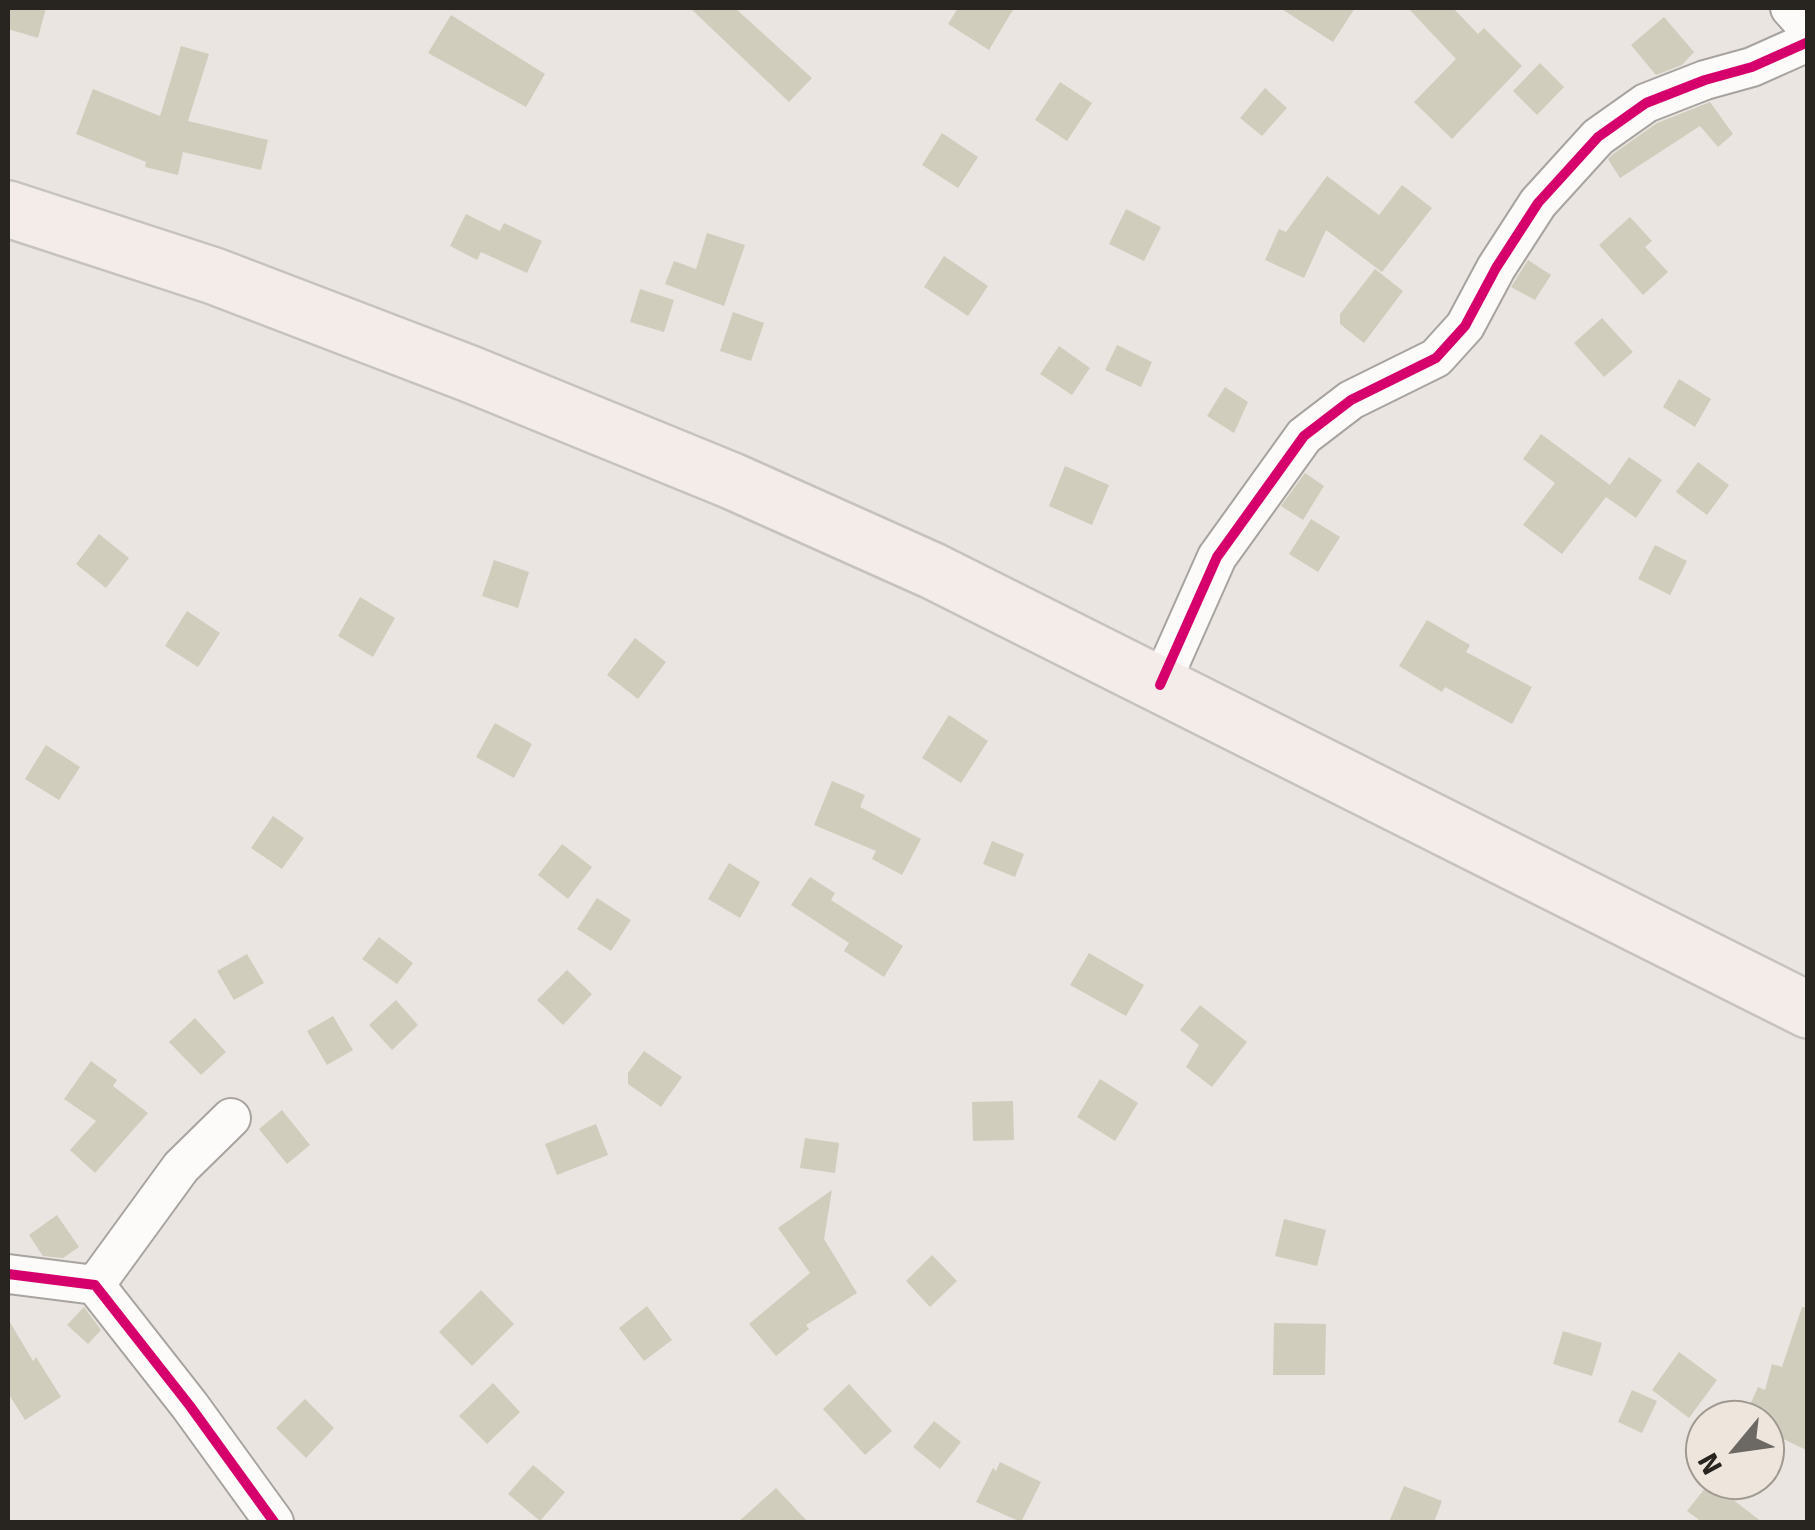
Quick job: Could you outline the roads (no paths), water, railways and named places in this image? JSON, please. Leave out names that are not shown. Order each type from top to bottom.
[{"type":"main road","points":[[8,209],[214,276],[470,374],[732,481],[933,571],[1808,1010]]},
{"type":"street","points":[[1790,8],[1808,28]]},
{"type":"street","points":[[1160,686],[1217,557],[1304,436],[1351,400],[1436,358],[1465,326],[1538,203],[1598,137],[1646,103],[1752,67],[1808,42]]},
{"type":"street","points":[[96,1285],[181,1167],[231,1118]]},
{"type":"street","points":[[8,1274],[96,1285],[274,1522]]}]
